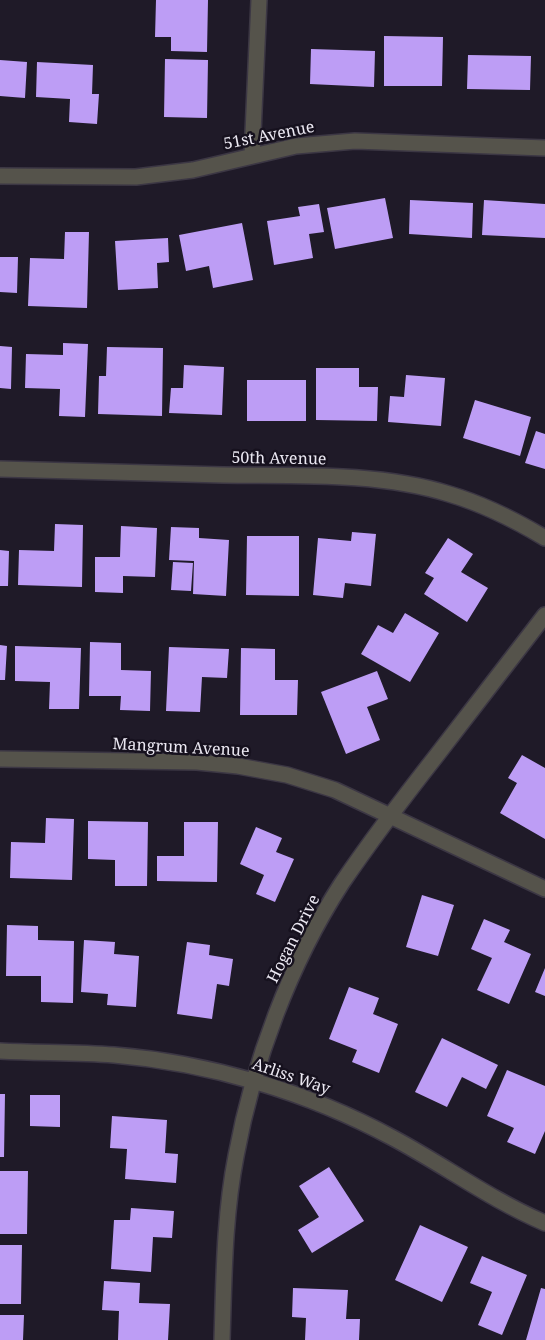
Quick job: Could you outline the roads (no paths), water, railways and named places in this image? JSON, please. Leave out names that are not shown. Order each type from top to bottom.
[{"type":"street","points":[[252,155],[259,0]]},
{"type":"street","name":"51st Avenue","points":[[0,176],[136,177],[193,170],[296,146],[356,140],[545,148]]},
{"type":"street","name":"50th Avenue","points":[[0,469],[327,477],[397,483],[448,494],[520,523],[545,538]]},
{"type":"street","name":"Hogan Drive","points":[[222,1340],[226,1237],[234,1166],[253,1081],[281,1003],[308,943],[342,884],[390,816],[545,616]]},
{"type":"street","name":"Mangrum Avenue","points":[[0,759],[197,762],[238,766],[287,775],[325,787],[545,888]]},
{"type":"street","name":"Arliss Way","points":[[0,1051],[114,1055],[190,1066],[253,1081],[323,1105],[392,1137],[488,1195],[545,1223]]}]
